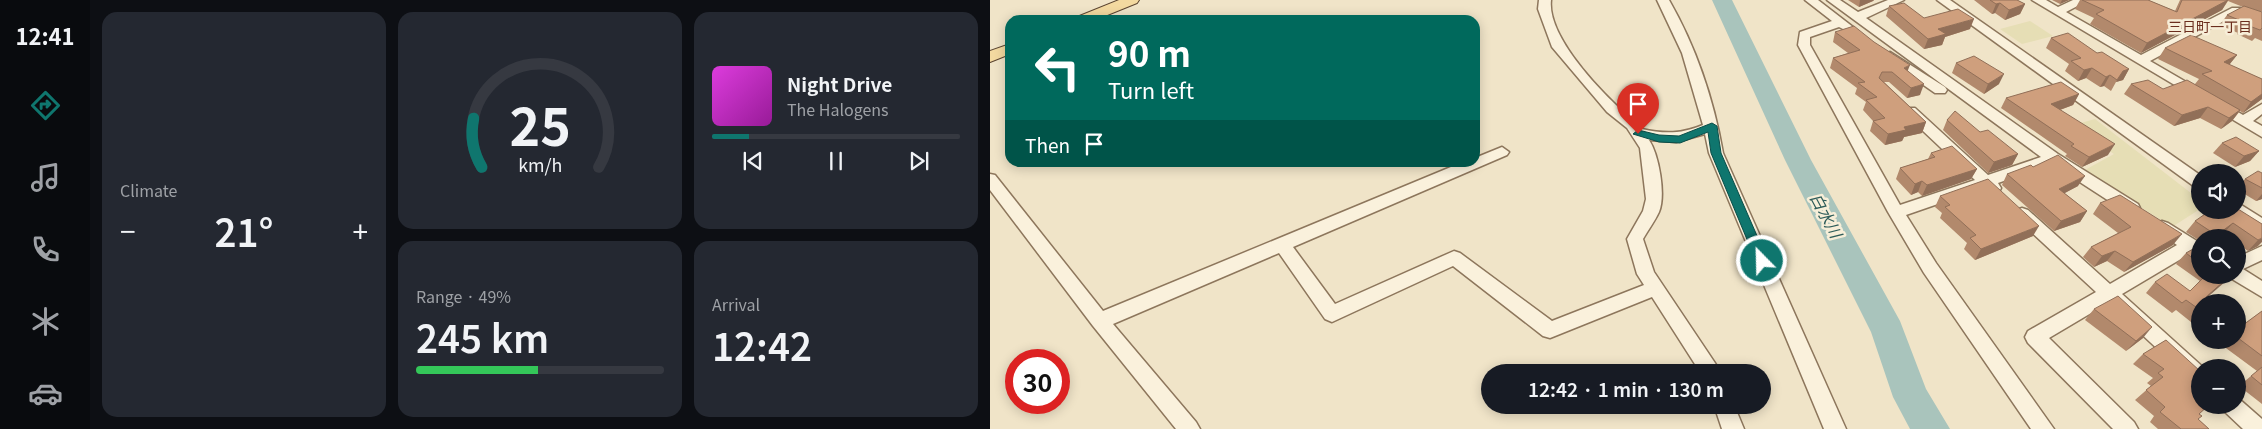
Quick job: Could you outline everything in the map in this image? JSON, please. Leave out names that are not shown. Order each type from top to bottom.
[{"type":"main road","points":[[1094,15],[1132,0]]},
{"type":"main road","points":[[990,57],[1005,51]]},
{"type":"street","points":[[1545,0],[1544,9],[1558,47],[1612,109],[1638,134],[1647,148],[1652,167],[1654,199],[1651,210],[1635,239],[1646,274],[1706,364]]},
{"type":"street","points":[[1663,0],[1670,10],[1691,65],[1712,126],[1716,153],[1835,429]]},
{"type":"street","points":[[1811,0],[1977,114],[2011,134],[2026,138]]},
{"type":"street","points":[[1834,0],[2053,158],[2191,245]]},
{"type":"street","points":[[1857,17],[1898,0]]},
{"type":"street","points":[[1943,0],[2191,177]]},
{"type":"street","points":[[2038,0],[2262,132]]},
{"type":"street","points":[[2058,11],[2083,0]]},
{"type":"street","points":[[2218,3],[2262,20]]},
{"type":"street","points":[[2142,60],[2236,10]]},
{"type":"street","points":[[1841,22],[1804,35],[1804,45],[1896,212],[1930,268],[2043,429]]},
{"type":"street","points":[[1899,101],[2109,295],[2131,312],[2191,368]]},
{"type":"street","points":[[2243,121],[2262,108]]},
{"type":"street","points":[[1638,134],[1680,139],[1712,126]]},
{"type":"street","points":[[1480,161],[1502,152]]},
{"type":"street","points":[[1896,212],[2053,158]]},
{"type":"street","points":[[1100,321],[1467,167]]},
{"type":"street","points":[[990,179],[1100,321],[1189,429]]},
{"type":"street","points":[[2246,215],[2262,226]]},
{"type":"street","points":[[1283,245],[1332,314],[1454,258],[1550,330],[1655,288]]},
{"type":"street","points":[[2127,429],[2035,337],[2191,251]]},
{"type":"street","points":[[2246,260],[2262,252]]},
{"type":"street","points":[[2246,279],[2262,290]]},
{"type":"street","points":[[1727,414],[1732,429]]},
{"type":"street","points":[[2242,414],[2258,429]]},
{"type":"shaded area","points":[[2030,21],[2053,36],[2022,44],[2000,29]]},
{"type":"shaded area","points":[[2095,119],[2191,193],[2191,215],[2172,227],[2083,171],[2114,154],[2070,126]]},
{"type":"building","points":[[1990,0],[2017,0],[2025,4],[2009,10],[2000,3],[1996,4]]},
{"type":"building","points":[[2082,0],[2148,0],[2177,12],[2182,0],[2228,0],[2147,43],[2096,14],[2104,10]]},
{"type":"building","points":[[1904,3],[1924,18],[1958,9],[1974,19],[1938,29],[1946,34],[1928,39],[1889,6]]},
{"type":"building","points":[[2244,6],[2262,12],[2262,28],[2260,30],[2227,15]]},
{"type":"building","points":[[1854,26],[1874,42],[1910,65],[1904,68],[1924,84],[1911,88],[1892,72],[1882,72],[1879,78],[1926,122],[1904,127],[1906,130],[1888,134],[1873,121],[1885,118],[1866,100],[1877,97],[1858,83],[1865,82],[1833,58],[1860,50],[1835,32]]},
{"type":"building","points":[[2068,33],[2097,53],[2102,52],[2129,69],[2123,71],[2117,80],[2110,75],[2106,77],[2092,68],[2084,70],[2071,61],[2081,58],[2051,38]]},
{"type":"building","points":[[2191,35],[2237,55],[2224,62],[2262,79],[2262,94],[2251,102],[2202,74],[2212,71],[2165,48]]},
{"type":"building","points":[[1974,56],[2004,74],[1988,84],[1956,63]]},
{"type":"building","points":[[2148,80],[2163,89],[2187,80],[2240,110],[2229,118],[2208,107],[2182,115],[2131,84]]},
{"type":"building","points":[[2061,82],[2079,94],[2051,104],[2115,144],[2089,157],[2071,146],[2074,144],[2006,98]]},
{"type":"building","points":[[1955,111],[1980,132],[1988,130],[2018,154],[1994,162],[1947,120]]},
{"type":"building","points":[[2236,137],[2259,151],[2244,156],[2222,143]]},
{"type":"building","points":[[1952,146],[1977,169],[1927,185],[1922,181],[1915,184],[1900,168],[1935,157],[1931,153]]},
{"type":"building","points":[[2058,155],[2085,176],[2059,189],[2087,211],[2061,221],[2007,174],[2031,165],[2033,167]]},
{"type":"building","points":[[2258,171],[2262,173],[2262,188],[2246,180]]},
{"type":"building","points":[[1988,179],[2039,226],[1981,249],[1970,238],[1976,235],[1945,207],[1950,205],[1940,196]]},
{"type":"building","points":[[2120,195],[2182,234],[2133,262],[2115,251],[2102,256],[2091,247],[2131,227],[2100,203]]},
{"type":"building","points":[[2246,214],[2262,224],[2262,238],[2258,240],[2246,232],[2246,229],[2242,229],[2233,223],[2225,229],[2207,229],[2195,221],[2198,219],[2246,219]]},
{"type":"building","points":[[2191,250],[2191,257],[2186,253]]},
{"type":"building","points":[[2167,274],[2190,291],[2197,284],[2221,284],[2209,294],[2191,294],[2191,304],[2186,300],[2182,303],[2155,282]]},
{"type":"building","points":[[2118,296],[2152,327],[2136,341],[2094,309]]},
{"type":"building","points":[[2262,311],[2262,356],[2246,344],[2246,323]]},
{"type":"building","points":[[2166,340],[2191,363],[2191,414],[2202,416],[2198,419],[2209,429],[2181,429],[2160,412],[2165,407],[2146,390],[2163,377],[2158,373],[2164,369],[2143,354]]},
{"type":"building","points":[[2262,367],[2262,385],[2251,376]]},
{"type":"waterway","name":"白水川","points":[[1722,0],[1798,160],[1888,331],[1911,397],[1931,429]]},
{"type":"district","name":"三日町一丁目","points":[[2210,26]]},
{"type":"route","points":[[1638,134],[1680,139],[1712,126],[1716,153],[1762,261]]}]
